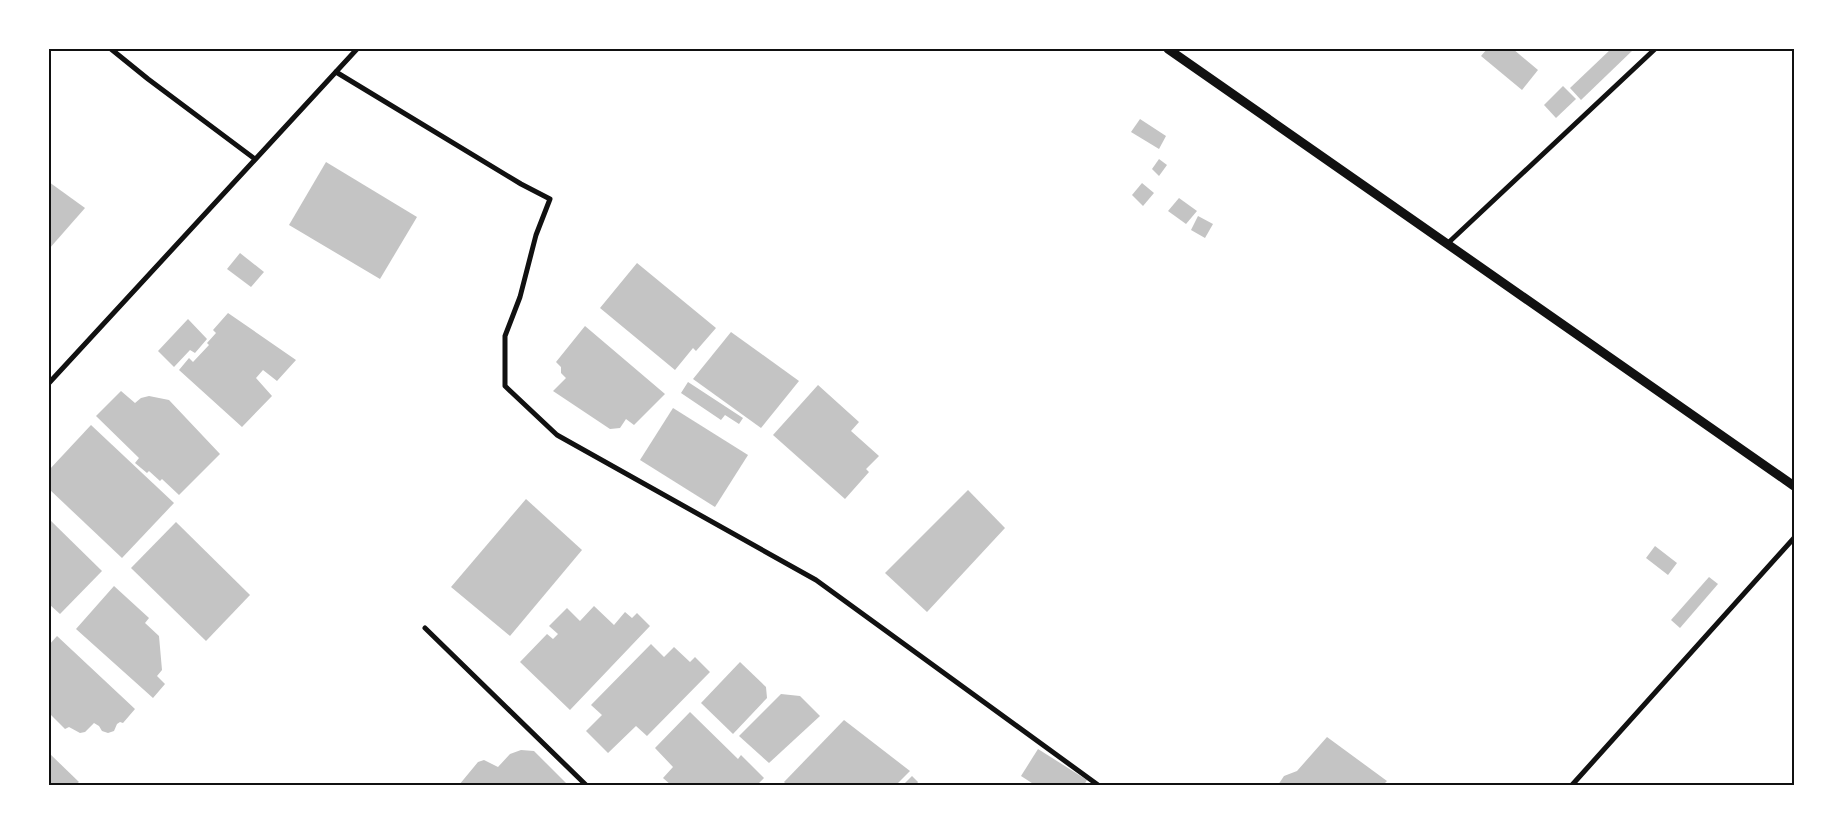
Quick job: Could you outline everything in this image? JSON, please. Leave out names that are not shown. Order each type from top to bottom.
[{"type":"street","points":[[110,49],[255,159]]},
{"type":"street","points":[[49,383],[357,49]]},
{"type":"street","points":[[1168,49],[1794,486]]},
{"type":"street","points":[[1446,244],[1655,49]]},
{"type":"street","points":[[336,72],[521,184],[550,199],[536,234],[520,297],[505,336],[505,386],[557,435],[816,580],[1098,785]]},
{"type":"street","points":[[1572,785],[1794,538]]},
{"type":"street","points":[[425,628],[586,785]]},
{"type":"building","points":[[1487,49],[1513,49],[1538,70],[1522,90],[1481,56]]},
{"type":"building","points":[[1611,49],[1634,49],[1581,100],[1570,88]]},
{"type":"building","points":[[1563,86],[1576,99],[1556,118],[1544,105]]},
{"type":"building","points":[[1140,119],[1166,136],[1159,149],[1131,132]]},
{"type":"building","points":[[1159,159],[1167,165],[1159,176],[1152,169]]},
{"type":"building","points":[[326,162],[417,217],[380,279],[289,225]]},
{"type":"building","points":[[49,182],[85,208],[49,249]]},
{"type":"building","points":[[1142,183],[1154,193],[1143,206],[1132,195]]},
{"type":"building","points":[[1179,198],[1197,211],[1186,224],[1168,211]]},
{"type":"building","points":[[1198,216],[1213,224],[1205,238],[1191,230]]},
{"type":"building","points":[[240,253],[264,272],[251,287],[227,269]]},
{"type":"building","points":[[637,263],[716,328],[696,351],[693,348],[675,370],[600,308]]},
{"type":"building","points":[[228,313],[296,360],[277,381],[263,370],[256,378],[272,396],[242,427],[179,370],[189,358],[193,362],[209,345],[207,343],[216,333],[213,330]]},
{"type":"building","points":[[188,319],[207,339],[195,353],[190,350],[174,367],[158,351]]},
{"type":"building","points":[[585,326],[665,394],[634,425],[626,419],[620,428],[610,429],[553,391],[566,378],[561,373],[561,367],[556,362]]},
{"type":"building","points":[[731,332],[799,381],[761,428],[693,379]]},
{"type":"building","points":[[688,382],[743,418],[739,424],[725,415],[721,420],[681,393]]},
{"type":"building","points":[[818,385],[859,422],[851,431],[879,456],[866,469],[869,472],[845,499],[773,435]]},
{"type":"building","points":[[121,391],[135,403],[141,398],[149,396],[169,400],[220,454],[179,495],[162,479],[160,481],[149,471],[147,473],[135,463],[139,458],[96,416]]},
{"type":"building","points":[[673,408],[748,455],[715,507],[640,460]]},
{"type":"building","points":[[91,425],[174,503],[122,558],[49,489],[49,470]]},
{"type":"building","points":[[968,490],[1005,528],[927,612],[885,573]]},
{"type":"building","points":[[526,499],[582,550],[510,636],[451,587]]},
{"type":"building","points":[[49,519],[102,571],[60,614],[49,604]]},
{"type":"building","points":[[176,522],[250,595],[206,641],[131,568]]},
{"type":"building","points":[[1655,546],[1677,563],[1668,575],[1646,558]]},
{"type":"building","points":[[1709,577],[1718,584],[1680,628],[1671,620]]},
{"type":"building","points":[[114,586],[149,618],[145,623],[159,636],[162,670],[157,676],[165,684],[153,698],[76,629]]},
{"type":"building","points":[[594,606],[614,625],[625,612],[632,618],[637,613],[650,626],[570,710],[520,662],[547,634],[553,639],[558,634],[549,626],[567,608],[580,621]]},
{"type":"building","points":[[57,636],[135,709],[123,723],[117,724],[114,731],[108,733],[102,731],[94,723],[85,732],[80,733],[69,727],[65,729],[49,713],[49,645]]},
{"type":"building","points":[[651,644],[664,657],[674,647],[690,662],[695,657],[710,672],[647,736],[636,726],[608,753],[586,731],[602,715],[591,705]]},
{"type":"building","points":[[740,662],[766,687],[767,698],[733,734],[701,703]]},
{"type":"building","points":[[781,694],[800,696],[820,716],[769,763],[739,736]]},
{"type":"building","points":[[690,712],[738,759],[741,755],[764,778],[757,785],[671,785],[663,778],[673,767],[655,748]]},
{"type":"building","points":[[844,720],[910,771],[896,785],[787,785],[784,782]]},
{"type":"building","points":[[1327,737],[1387,781],[1383,785],[1278,785],[1284,776],[1297,771]]},
{"type":"building","points":[[1038,749],[1087,780],[1084,785],[1035,785],[1021,776]]},
{"type":"building","points":[[521,750],[534,751],[566,783],[564,785],[459,785],[478,762],[484,760],[498,767],[510,754]]},
{"type":"building","points":[[49,753],[79,782],[75,785],[49,785]]},
{"type":"building","points":[[912,776],[918,782],[916,785],[903,785]]}]
